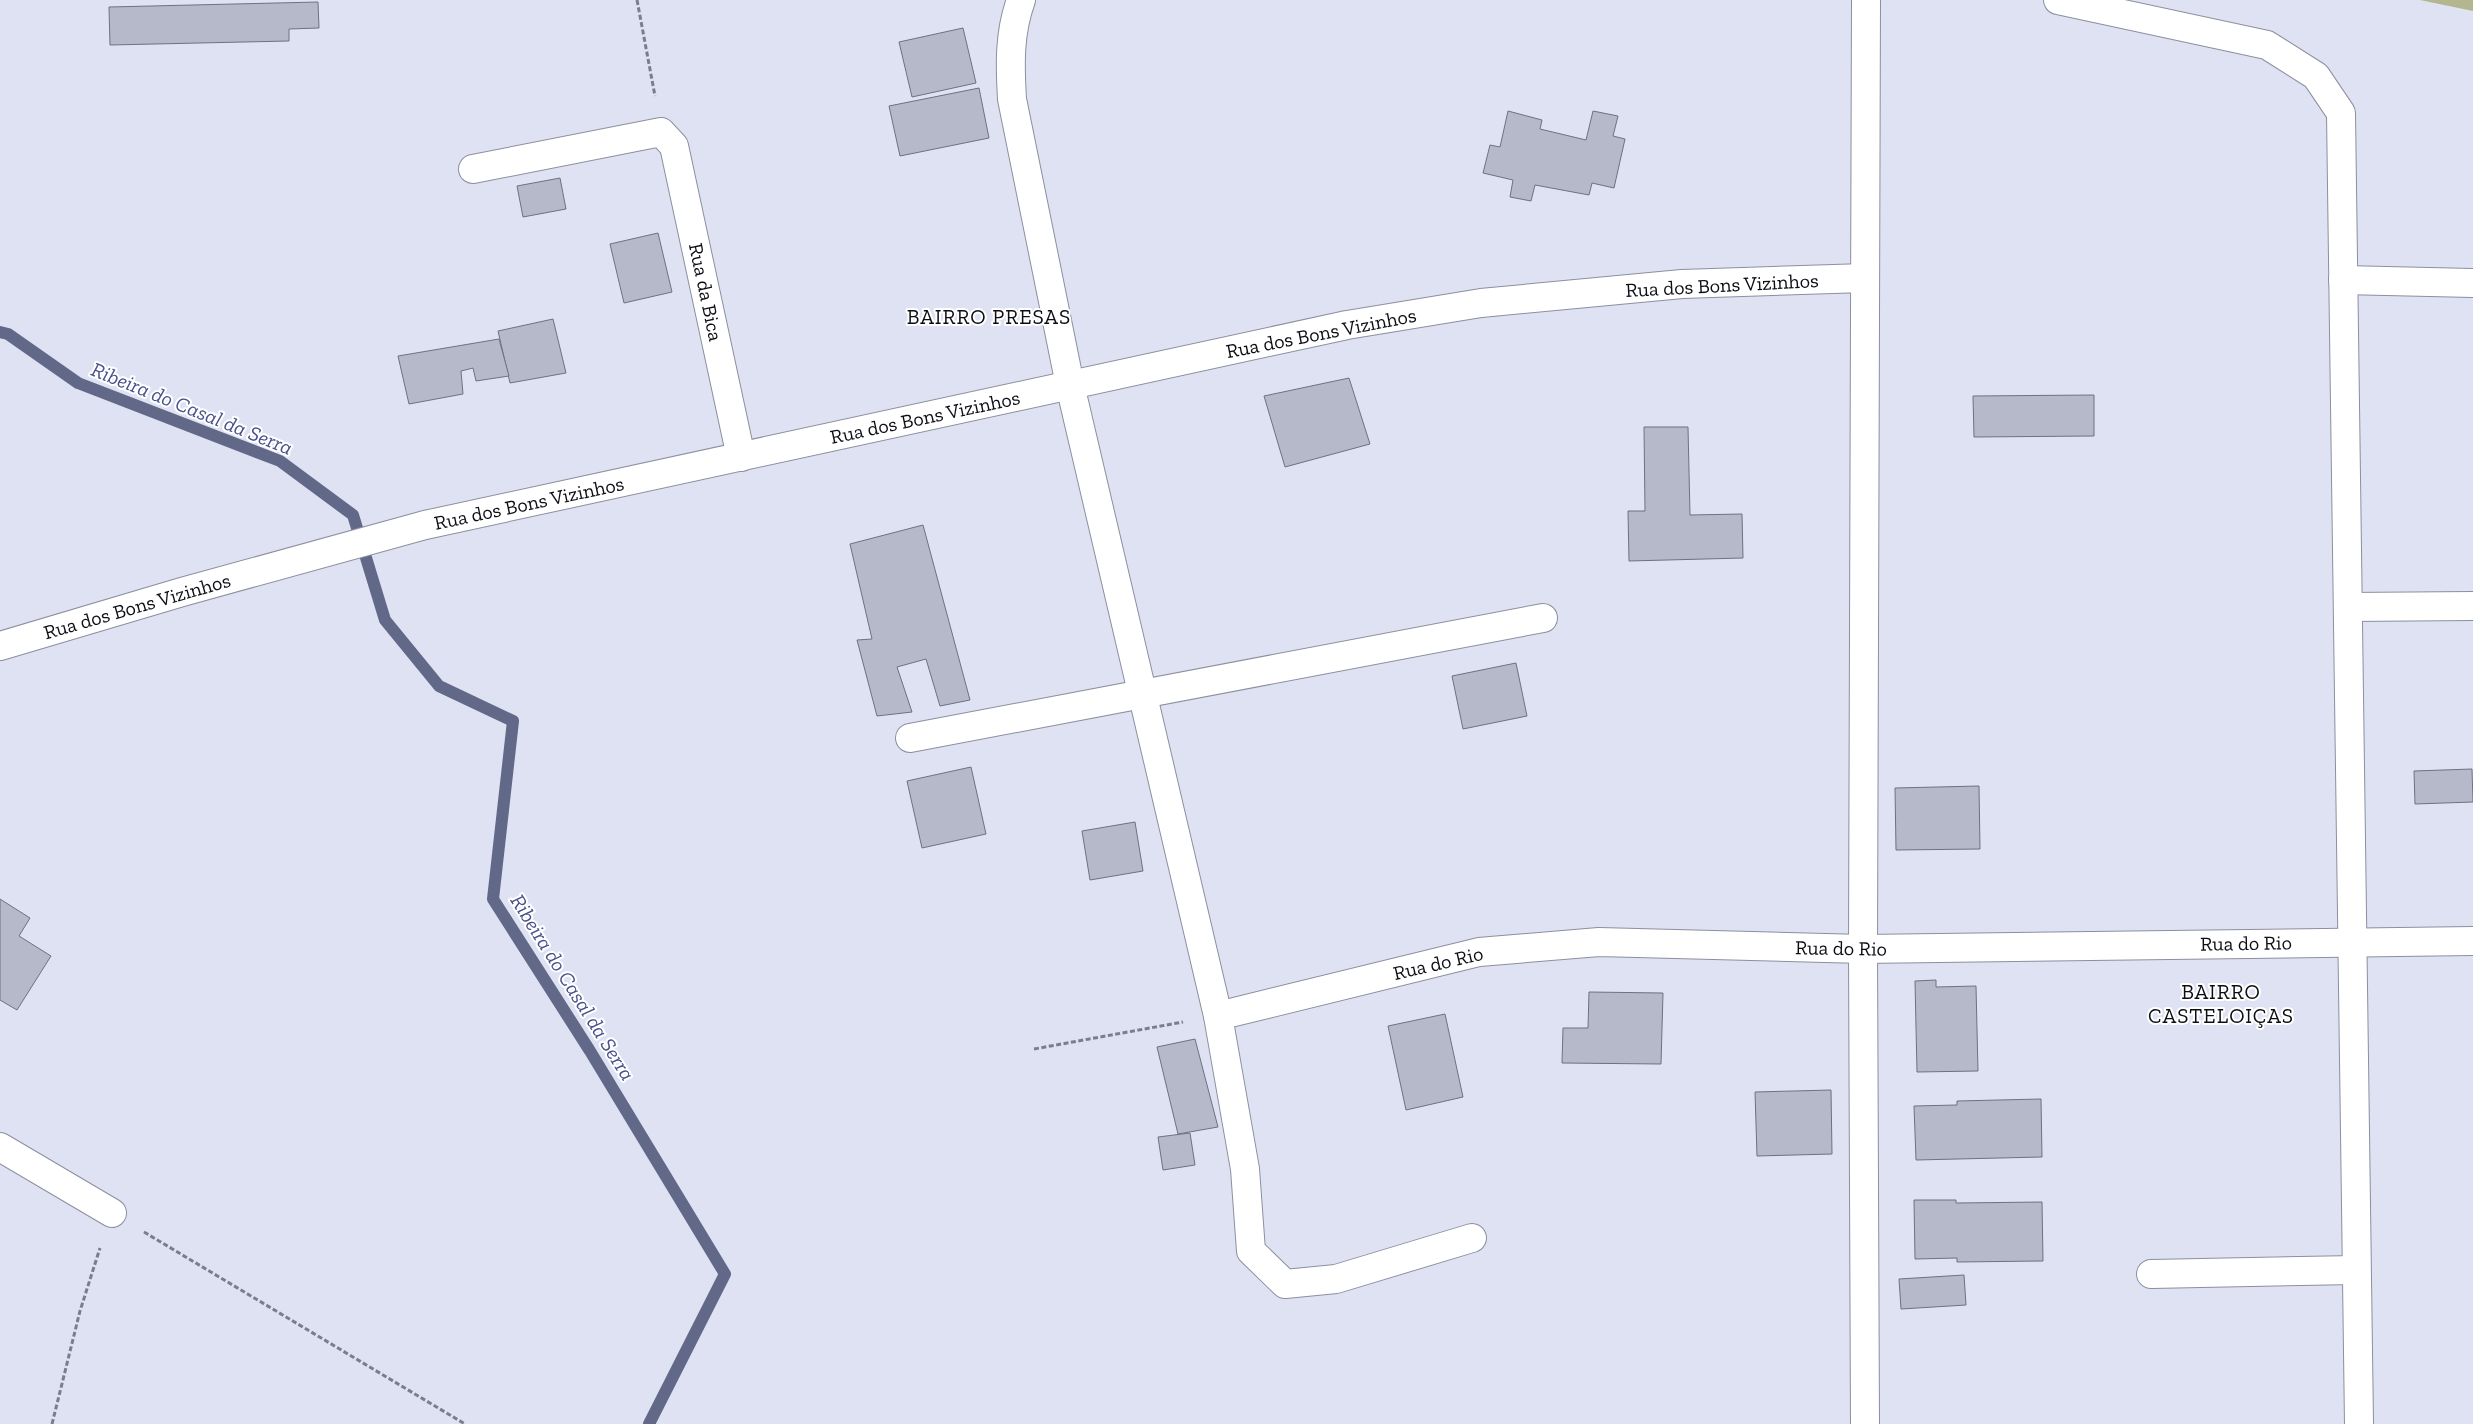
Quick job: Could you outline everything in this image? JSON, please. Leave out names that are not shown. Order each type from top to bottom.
[{"type":"street","points":[[1020,0],[1010,56],[1012,99],[1070,386],[1218,1016],[1245,1169],[1251,1251],[1285,1284],[1336,1279],[1472,1238]]},
{"type":"street","points":[[1865,1424],[1863,949],[1866,0]]},
{"type":"street","points":[[2058,0],[2267,45],[2316,76],[2341,114],[2359,1424]]},
{"type":"street","points":[[473,169],[661,132]]},
{"type":"street","name":"Rua da Bica","points":[[661,132],[674,146],[741,457]]},
{"type":"street","name":"Rua dos Bons Vizinhos","points":[[0,646],[182,592],[425,525],[1347,325],[1481,303],[1682,284],[1865,278]]},
{"type":"street","points":[[2343,280],[2473,283]]},
{"type":"street","points":[[2348,607],[2473,606]]},
{"type":"street","points":[[910,738],[1543,618]]},
{"type":"street","name":"Rua do Rio","points":[[1218,1016],[1479,952],[1599,942],[1863,949],[2473,941]]},
{"type":"street","points":[[0,1147],[112,1213]]},
{"type":"street","points":[[2151,1274],[2356,1270]]},
{"type":"path","points":[[637,0],[661,132]]},
{"type":"path","points":[[1034,1049],[1218,1016]]},
{"type":"path","points":[[52,1424],[80,1311],[112,1213],[465,1424]]},
{"type":"green space","points":[[2420,0],[2473,0],[2473,11]]},
{"type":"building","points":[[318,2],[319,28],[289,29],[289,41],[110,45],[109,7]]},
{"type":"building","points":[[963,28],[976,83],[912,97],[899,42]]},
{"type":"building","points":[[979,88],[989,138],[900,156],[889,106]]},
{"type":"building","points":[[1508,111],[1542,120],[1540,129],[1586,140],[1593,111],[1618,116],[1613,136],[1625,139],[1614,188],[1592,183],[1589,195],[1535,185],[1531,201],[1510,197],[1513,180],[1483,173],[1490,145],[1500,147]]},
{"type":"building","points":[[560,178],[566,209],[523,217],[517,186]]},
{"type":"building","points":[[658,233],[672,292],[624,303],[610,244]]},
{"type":"building","points":[[553,319],[566,373],[510,383],[498,331]]},
{"type":"building","points":[[499,339],[509,376],[476,381],[473,368],[461,371],[463,394],[409,404],[398,356]]},
{"type":"building","points":[[1349,378],[1370,444],[1285,467],[1264,396]]},
{"type":"building","points":[[2094,395],[2094,436],[1974,437],[1973,396]]},
{"type":"building","points":[[1644,427],[1688,427],[1690,515],[1742,514],[1743,558],[1629,561],[1628,511],[1645,511]]},
{"type":"building","points":[[923,525],[970,700],[940,706],[926,659],[897,667],[912,712],[877,716],[857,640],[872,639],[850,544]]},
{"type":"building","points":[[1516,663],[1527,716],[1463,729],[1452,676]]},
{"type":"building","points":[[971,767],[986,834],[922,848],[907,781]]},
{"type":"building","points":[[2472,769],[2473,802],[2415,804],[2414,771]]},
{"type":"building","points":[[1979,786],[1980,849],[1896,850],[1895,788]]},
{"type":"building","points":[[1135,822],[1143,871],[1090,880],[1082,831]]},
{"type":"building","points":[[0,899],[30,918],[19,936],[51,956],[17,1010],[0,1000]]},
{"type":"building","points":[[1936,980],[1936,987],[1976,986],[1978,1071],[1917,1072],[1915,981]]},
{"type":"building","points":[[1589,992],[1663,993],[1661,1064],[1562,1063],[1563,1028],[1588,1028]]},
{"type":"building","points":[[1445,1014],[1463,1097],[1406,1110],[1388,1026]]},
{"type":"building","points":[[1195,1039],[1218,1127],[1178,1134],[1157,1047]]},
{"type":"building","points":[[1831,1090],[1832,1154],[1757,1156],[1755,1092]]},
{"type":"building","points":[[2041,1099],[2042,1157],[1916,1160],[1914,1106],[1957,1105],[1957,1101]]},
{"type":"building","points":[[1190,1133],[1195,1165],[1163,1170],[1158,1137]]},
{"type":"building","points":[[1914,1200],[1956,1200],[1956,1203],[2042,1202],[2043,1261],[1957,1262],[1957,1258],[1915,1259]]},
{"type":"building","points":[[1964,1275],[1966,1305],[1901,1309],[1899,1279]]},
{"type":"waterway","name":"Ribeira do Casal da Serra","points":[[0,332],[8,334],[78,383],[280,461],[353,515],[385,620],[439,686],[513,721],[493,899],[590,1051],[725,1274],[649,1424]]},
{"type":"district","name":"BAIRRO PRESAS","points":[[989,316]]},
{"type":"district","name":"BAIRRO CASTELOIÇAS","points":[[2221,1003]]}]
